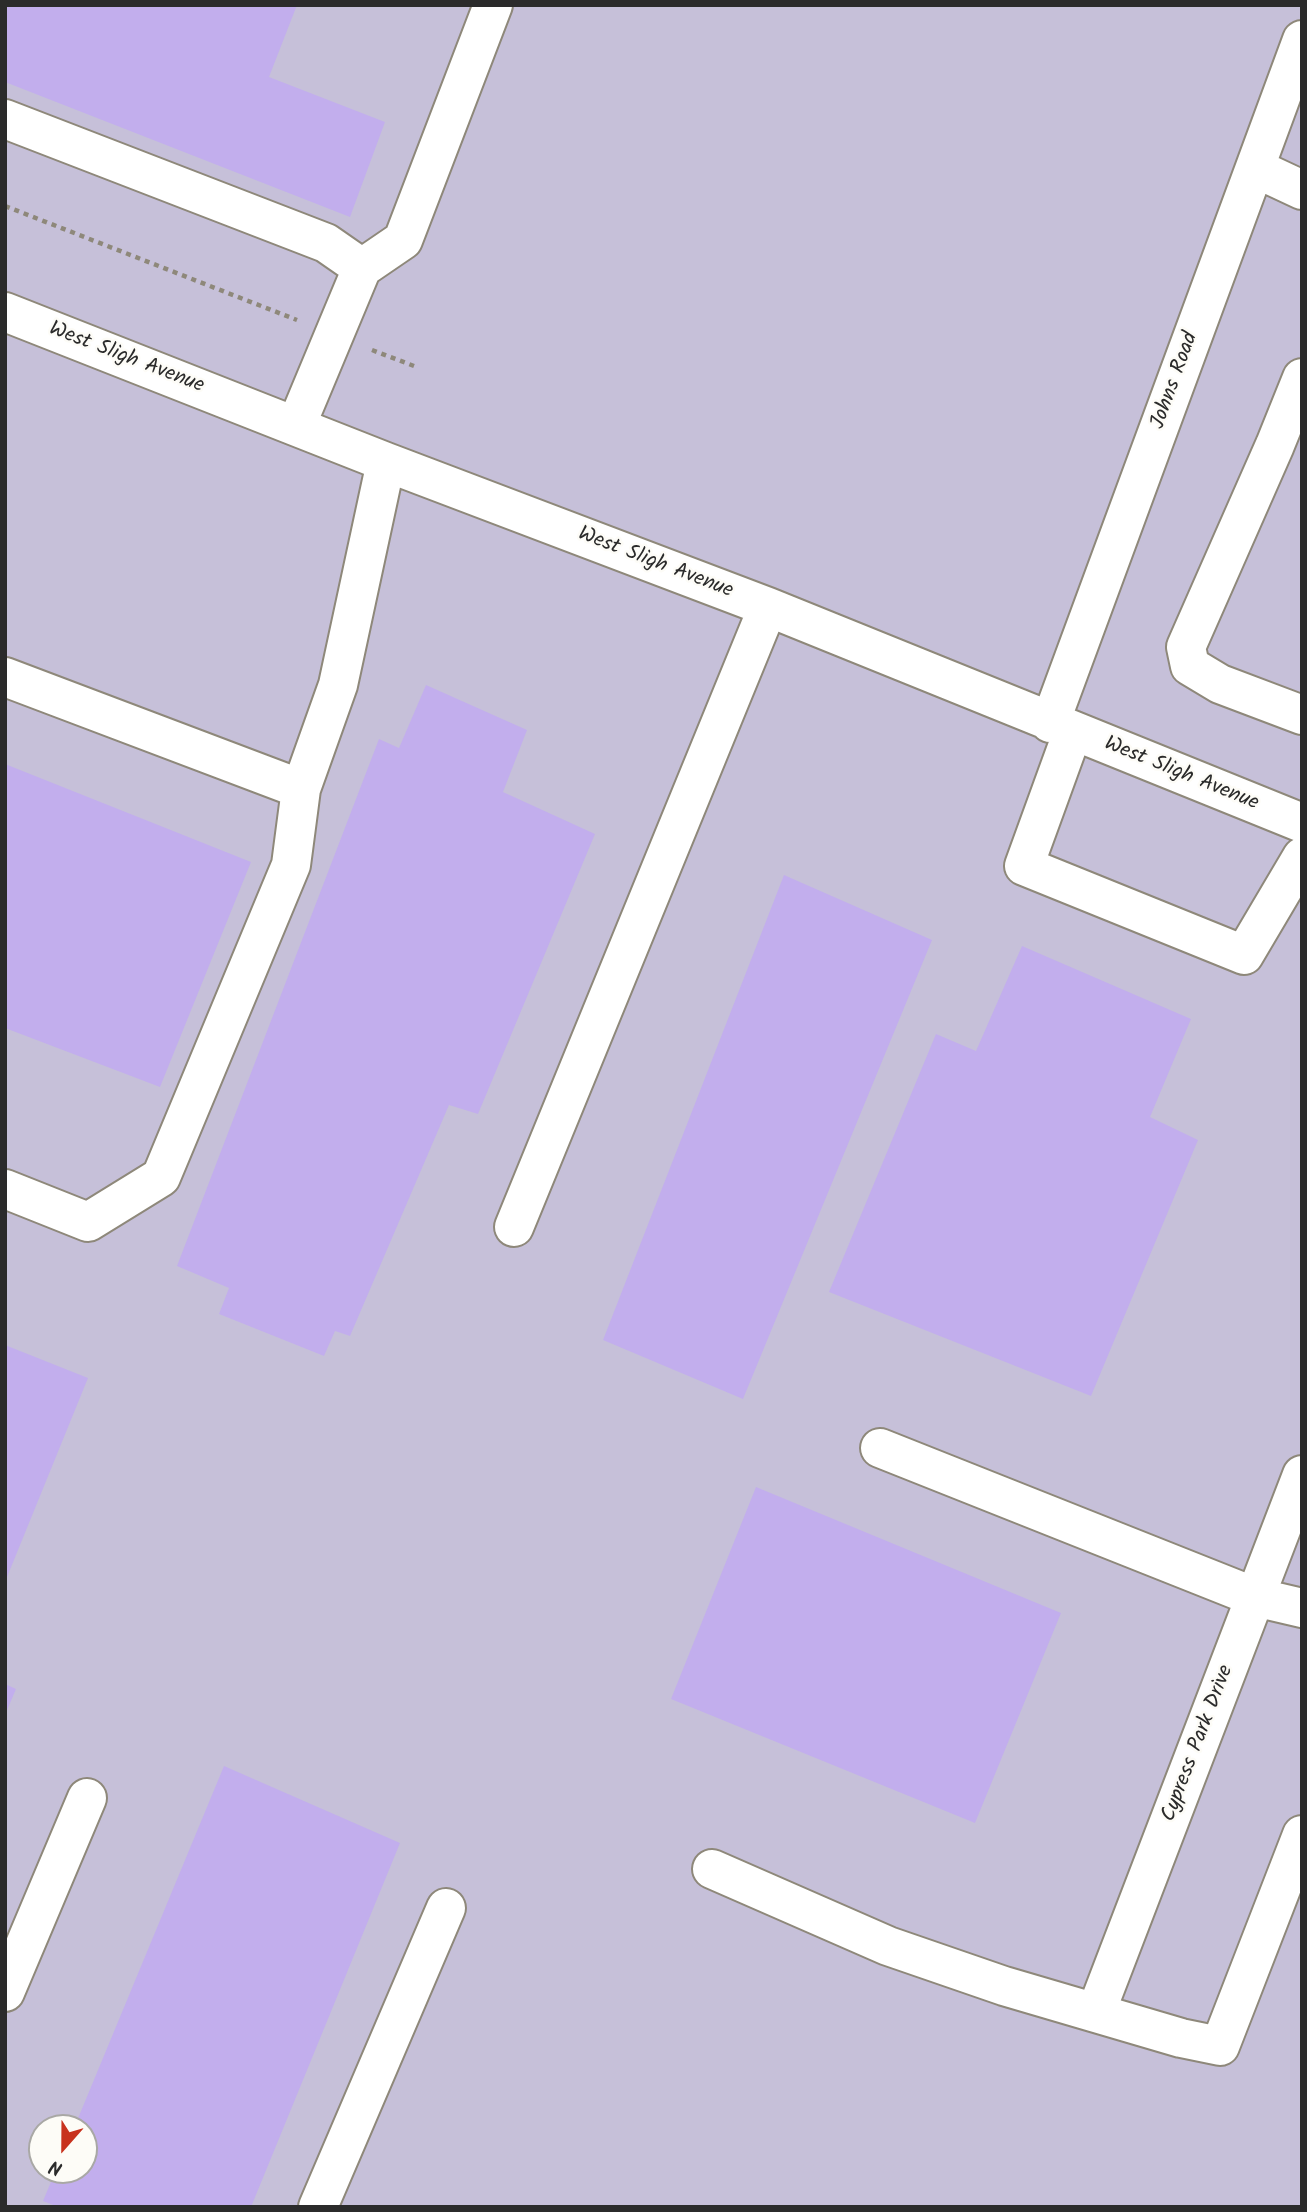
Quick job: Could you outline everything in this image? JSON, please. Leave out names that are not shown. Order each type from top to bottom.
[{"type":"street","points":[[296,426],[362,268],[404,240],[493,5]]},
{"type":"street","name":"Johns Road","points":[[1302,40],[1255,168],[1062,727],[1024,866],[1244,955],[1302,857]]},
{"type":"street","points":[[5,119],[326,243],[362,268]]},
{"type":"street","points":[[1255,168],[1302,190]]},
{"type":"street","name":"West Sligh Avenue","points":[[5,312],[386,462],[768,607],[1302,823]]},
{"type":"street","points":[[1302,378],[1186,647],[1190,666],[1220,684],[1302,715]]},
{"type":"street","points":[[5,1189],[88,1222],[161,1177],[291,865],[301,789],[338,685],[386,462]]},
{"type":"street","points":[[514,1227],[768,607]]},
{"type":"street","points":[[5,677],[301,789]]},
{"type":"street","points":[[880,1448],[1255,1597],[1302,1608]]},
{"type":"street","name":"Cypress Park Drive","points":[[1096,2012],[1301,1478]]},
{"type":"street","points":[[5,1992],[87,1798]]},
{"type":"street","points":[[712,1869],[888,1945],[1004,1986],[1181,2038],[1220,2046],[1302,1835]]},
{"type":"street","points":[[318,2207],[446,1908]]},
{"type":"path","points":[[5,206],[301,322]]},
{"type":"path","points":[[364,347],[414,366]]},
{"type":"shaded area","points":[[5,5],[1302,5],[1302,2207],[5,2207]]},
{"type":"building","points":[[5,5],[297,5],[269,77],[385,122],[350,217],[5,82]]},
{"type":"building","points":[[426,685],[527,730],[503,792],[595,834],[478,1114],[449,1105],[350,1336],[335,1331],[324,1356],[219,1314],[229,1288],[177,1266],[379,739],[399,748]]},
{"type":"building","points":[[5,764],[251,862],[160,1087],[5,1028]]},
{"type":"building","points":[[784,875],[932,940],[743,1399],[603,1340]]},
{"type":"building","points":[[1022,946],[1191,1019],[1150,1117],[1198,1140],[1091,1396],[829,1292],[936,1034],[976,1051]]},
{"type":"building","points":[[5,1345],[88,1378],[5,1582]]},
{"type":"building","points":[[756,1487],[1061,1613],[975,1823],[671,1699]]},
{"type":"building","points":[[5,1684],[16,1689],[5,1715]]},
{"type":"building","points":[[224,1766],[400,1843],[251,2207],[58,2207],[43,2201],[50,2184],[98,2184],[98,2114],[80,2114]]}]
